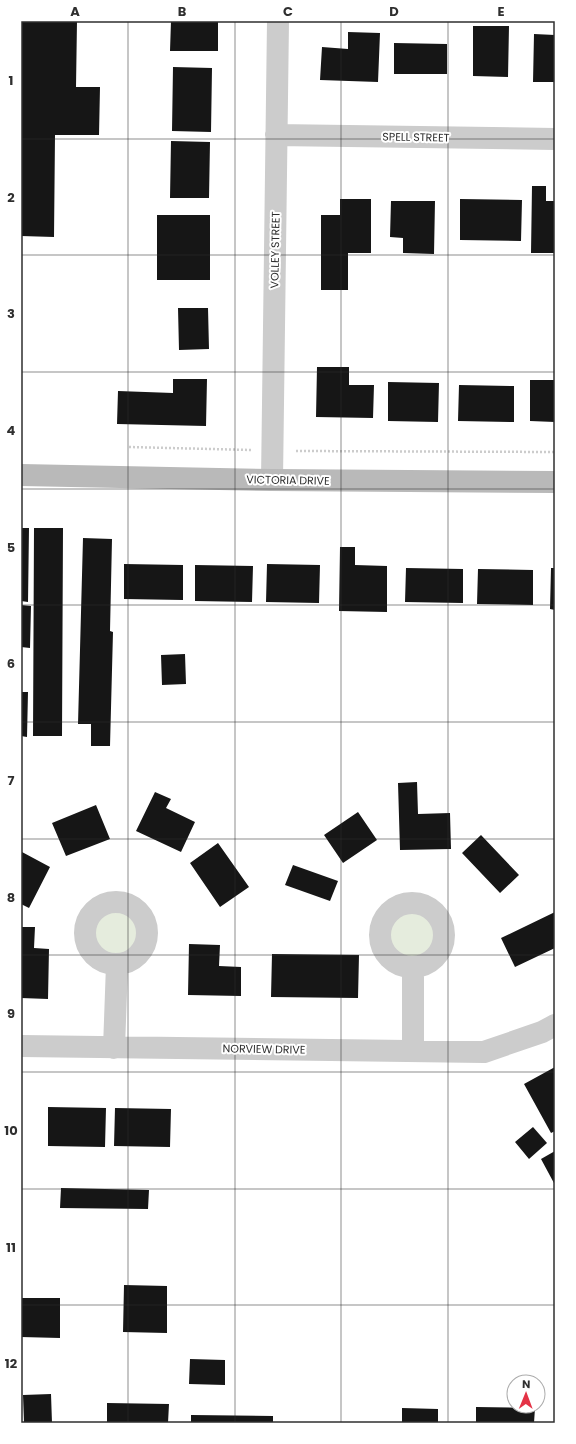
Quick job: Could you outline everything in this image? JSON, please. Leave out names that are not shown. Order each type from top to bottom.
[{"type":"street","name":"VOLLEY STREET","points":[[272,480],[278,21]]},
{"type":"street","name":"SPELL STREET","points":[[276,135],[555,139]]},
{"type":"street","name":"VICTORIA DRIVE","points":[[21,475],[272,480],[555,482]]},
{"type":"street","points":[[114,1048],[117,965]]},
{"type":"street","points":[[413,968],[413,1051]]},
{"type":"street","name":"NORVIEW DRIVE","points":[[21,1046],[484,1052],[542,1032],[555,1025]]},
{"type":"path","points":[[129,447],[273,451],[555,452]]},
{"type":"green space","points":[[112,912],[120,912],[128,915],[134,921],[137,933],[134,945],[128,951],[120,954],[112,954],[104,951],[98,945],[95,937],[95,929],[98,921],[104,915]]},
{"type":"green space","points":[[412,913],[424,917],[430,923],[434,935],[430,947],[424,953],[412,957],[400,953],[394,947],[390,935],[394,923],[400,917]]},
{"type":"building","points":[[21,21],[77,21],[76,87],[100,87],[99,135],[55,135],[54,237],[21,236]]},
{"type":"building","points":[[171,21],[218,21],[218,51],[170,51]]},
{"type":"building","points":[[473,26],[509,26],[508,77],[473,76]]},
{"type":"building","points":[[348,32],[380,33],[378,82],[320,80],[322,47],[348,49]]},
{"type":"building","points":[[534,34],[555,35],[555,82],[533,82]]},
{"type":"building","points":[[394,43],[447,44],[447,74],[394,74]]},
{"type":"building","points":[[173,67],[212,68],[211,132],[172,131]]},
{"type":"building","points":[[171,141],[210,142],[209,198],[170,198]]},
{"type":"building","points":[[532,186],[546,186],[546,201],[555,201],[555,253],[531,253]]},
{"type":"building","points":[[340,199],[371,199],[371,253],[348,253],[348,290],[321,290],[321,215],[340,215]]},
{"type":"building","points":[[460,199],[522,200],[521,241],[460,240]]},
{"type":"building","points":[[391,201],[435,201],[434,254],[403,253],[403,238],[390,237]]},
{"type":"building","points":[[157,215],[210,215],[210,280],[157,280]]},
{"type":"building","points":[[178,308],[208,308],[209,349],[179,350]]},
{"type":"building","points":[[317,367],[349,367],[349,385],[374,385],[373,418],[316,417]]},
{"type":"building","points":[[173,379],[207,379],[206,426],[117,424],[118,391],[173,393]]},
{"type":"building","points":[[530,380],[555,380],[555,422],[530,421]]},
{"type":"building","points":[[388,382],[439,383],[438,422],[388,421]]},
{"type":"building","points":[[459,385],[514,386],[514,422],[458,421]]},
{"type":"building","points":[[21,528],[29,528],[28,602],[21,601]]},
{"type":"building","points":[[34,528],[63,528],[62,736],[33,736]]},
{"type":"building","points":[[83,538],[112,539],[110,631],[113,632],[110,746],[91,746],[91,724],[78,724]]},
{"type":"building","points":[[340,547],[355,547],[355,565],[387,566],[387,612],[339,611]]},
{"type":"building","points":[[124,564],[183,565],[183,600],[124,599]]},
{"type":"building","points":[[267,564],[320,565],[319,603],[266,602]]},
{"type":"building","points":[[195,565],[253,566],[252,602],[195,601]]},
{"type":"building","points":[[406,568],[463,569],[463,603],[405,602]]},
{"type":"building","points":[[551,568],[555,568],[555,610],[550,609]]},
{"type":"building","points":[[478,569],[533,570],[533,605],[477,604]]},
{"type":"building","points":[[21,605],[31,606],[30,648],[21,647]]},
{"type":"building","points":[[185,654],[186,684],[162,685],[161,655]]},
{"type":"building","points":[[21,692],[28,692],[27,737],[21,736]]},
{"type":"building","points":[[417,782],[418,814],[450,813],[451,849],[400,850],[398,783]]},
{"type":"building","points":[[155,792],[171,799],[166,808],[195,822],[181,852],[136,831]]},
{"type":"building","points":[[96,805],[110,839],[66,856],[52,823]]},
{"type":"building","points":[[358,812],[377,840],[343,863],[324,835]]},
{"type":"building","points":[[481,835],[519,875],[500,893],[462,853]]},
{"type":"building","points":[[218,843],[249,887],[220,907],[190,863]]},
{"type":"building","points":[[22,852],[50,867],[29,908],[21,904]]},
{"type":"building","points":[[293,865],[338,881],[330,901],[285,885]]},
{"type":"building","points":[[555,912],[555,948],[515,967],[501,938]]},
{"type":"building","points":[[21,927],[35,927],[34,948],[49,949],[48,999],[21,998]]},
{"type":"building","points":[[189,944],[220,945],[219,966],[241,967],[241,996],[188,995]]},
{"type":"building","points":[[272,954],[359,955],[358,998],[271,997]]},
{"type":"building","points":[[555,1067],[555,1131],[551,1133],[524,1084]]},
{"type":"building","points":[[48,1107],[106,1108],[105,1147],[48,1146]]},
{"type":"building","points":[[115,1108],[171,1109],[170,1147],[114,1146]]},
{"type":"building","points":[[533,1127],[547,1143],[529,1159],[515,1142]]},
{"type":"building","points":[[555,1151],[555,1185],[541,1159]]},
{"type":"building","points":[[61,1188],[149,1190],[148,1209],[60,1208]]},
{"type":"building","points":[[124,1285],[167,1286],[167,1333],[123,1332]]},
{"type":"building","points":[[21,1298],[60,1298],[60,1338],[21,1337]]},
{"type":"building","points":[[190,1359],[225,1360],[225,1385],[189,1384]]},
{"type":"building","points":[[51,1394],[52,1423],[24,1423],[23,1395]]},
{"type":"building","points":[[107,1403],[169,1404],[168,1423],[107,1423]]},
{"type":"building","points":[[476,1407],[506,1408],[506,1414],[535,1414],[534,1423],[476,1423]]},
{"type":"building","points":[[402,1408],[438,1409],[438,1423],[402,1423]]},
{"type":"building","points":[[191,1415],[273,1416],[273,1423],[191,1423]]}]
